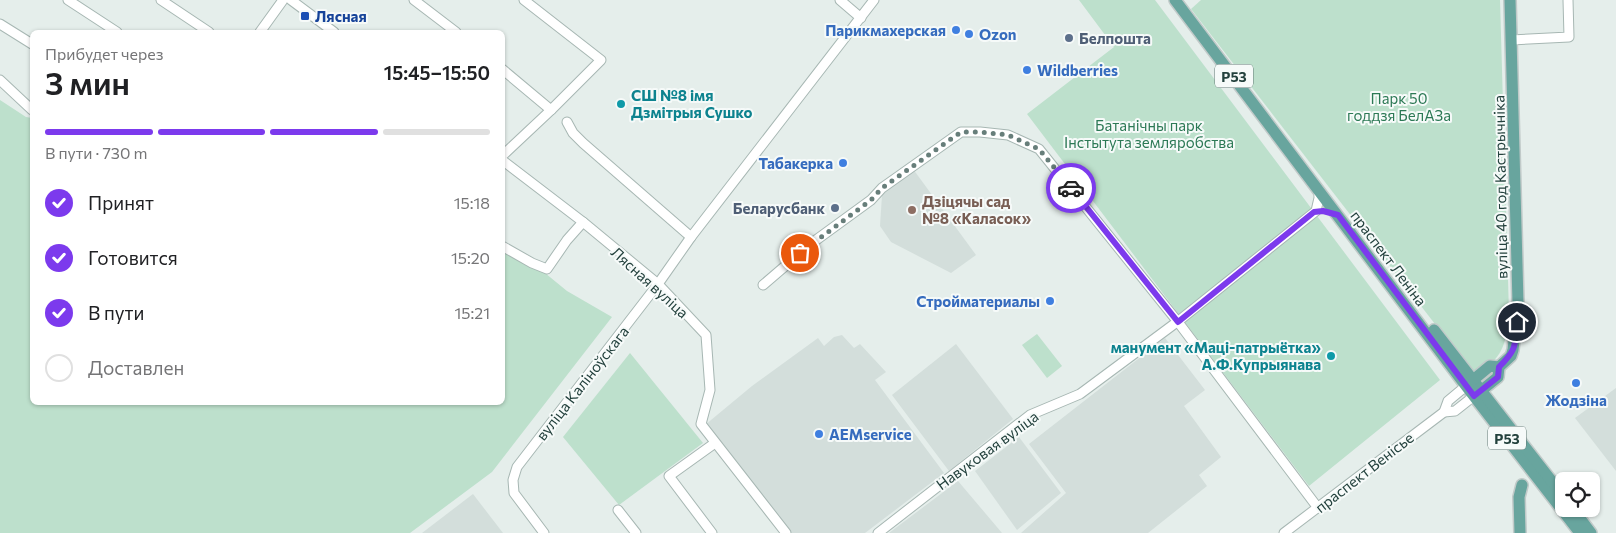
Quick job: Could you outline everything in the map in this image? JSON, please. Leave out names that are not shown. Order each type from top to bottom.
[{"type":"main road","name":"праспект Леніна","points":[[1176,0],[1464,384],[1478,393],[1555,486]]},
{"type":"main road","name":"праспект Леніна","points":[[1184,0],[1464,384]]},
{"type":"main road","name":"вуліца 40 год Кастрычніка","points":[[1478,393],[1498,377],[1499,367],[1511,356],[1514,350],[1518,303],[1510,0]]},
{"type":"main road","name":"вуліца 40 год Кастрычніка","points":[[1464,384],[1490,366],[1499,367]]},
{"type":"main road","name":"праспект Леніна","points":[[1478,393],[1580,533]]},
{"type":"main road","points":[[1520,533],[1519,497],[1522,485]]},
{"type":"main road","points":[[1578,517],[1591,533]]},
{"type":"street","points":[[68,0],[114,30]]},
{"type":"street","points":[[161,0],[206,30]]},
{"type":"street","points":[[261,30],[283,0]]},
{"type":"street","points":[[291,0],[331,30]]},
{"type":"street","points":[[414,0],[453,30]]},
{"type":"street","points":[[505,153],[601,60],[524,0]]},
{"type":"street","points":[[840,0],[861,18]]},
{"type":"street","name":"вуліца Каліноўскага","points":[[544,533],[514,493],[513,480],[517,467],[658,284],[691,236],[874,0]]},
{"type":"street","points":[[1512,40],[1569,37],[1568,0]]},
{"type":"street","points":[[0,24],[30,43]]},
{"type":"street","points":[[505,71],[551,110]]},
{"type":"street","points":[[0,80],[30,108]]},
{"type":"street","points":[[568,122],[573,134],[582,143],[691,236]]},
{"type":"street","points":[[763,285],[812,243],[871,200],[882,188],[961,132],[1008,135],[1039,149],[1178,322],[1318,508]]},
{"type":"street","name":"Лясная вуліца","points":[[505,162],[583,222],[658,284],[706,335],[710,390],[701,424],[715,443]]},
{"type":"street","points":[[1319,189],[1316,211],[1338,215]]},
{"type":"street","name":"Навуковая вуліца","points":[[878,533],[1030,414],[1080,394],[1178,322],[1316,211]]},
{"type":"street","points":[[505,248],[547,269],[567,240],[583,222]]},
{"type":"street","name":"праспект Венісье","points":[[1444,412],[1448,401],[1464,384]]},
{"type":"street","name":"праспект Венісье","points":[[1284,533],[1444,412],[1455,411],[1478,393]]},
{"type":"street","points":[[712,533],[669,476],[715,443],[786,533]]},
{"type":"street","points":[[618,510],[636,533]]},
{"type":"shaded area","name":"Дзіцячы сад №8 «Каласок»","points":[[913,169],[976,255],[951,273],[891,242],[880,226],[882,195]]},
{"type":"shaded area","points":[[842,335],[854,348],[860,344],[886,372],[875,380],[944,473],[865,533],[790,533],[705,425],[752,386],[818,338],[824,346],[834,337]]},
{"type":"shaded area","points":[[1165,338],[1205,390],[1184,406],[1221,457],[1199,475],[1207,486],[1148,533],[1021,533],[1066,493],[1029,444]]},
{"type":"shaded area","points":[[956,344],[1013,419],[949,471],[892,395]]},
{"type":"shaded area","points":[[1616,388],[1616,471],[1575,418]]},
{"type":"shaded area","points":[[1019,437],[1061,493],[1017,530],[975,471]]},
{"type":"shaded area","points":[[958,481],[1002,533],[889,533]]},
{"type":"shaded area","points":[[473,494],[503,533],[422,533]]},
{"type":"green space","name":"Батанічны парк Інстытута земляробства","points":[[1079,0],[1155,0],[1440,380],[1309,486],[1027,114],[1114,47]]},
{"type":"green space","name":"Парк 50 годдзя БелАЗа","points":[[1201,0],[1500,0],[1509,314],[1504,342],[1497,357],[1491,363],[1475,372],[1469,368],[1191,9]]},
{"type":"green space","points":[[0,100],[30,118],[30,405],[505,405],[505,253],[545,273],[567,291],[612,317],[492,472],[410,533],[0,533]]},
{"type":"green space","points":[[1037,334],[1062,366],[1047,378],[1022,345]]},
{"type":"green space","points":[[630,353],[703,443],[619,505],[563,437]]},
{"type":"way so far","points":[[800,253],[871,200],[882,188],[961,132],[1008,135],[1039,149],[1071,188]]},
{"type":"place","name":"Лясная","points":[[305,16]]},
{"type":"place","name":"Парикмахерская","points":[[956,30]]},
{"type":"place","name":"Ozon","points":[[969,34]]},
{"type":"place","name":"Белпошта","points":[[1069,38]]},
{"type":"place","name":"Wildberries","points":[[1027,70]]},
{"type":"place","name":"СШ №8 імя Дзмітрыя Сушко","points":[[621,104]]},
{"type":"place","name":"Табакерка","points":[[843,163]]},
{"type":"place","name":"Беларусбанк","points":[[835,208]]},
{"type":"place","name":"Дзіцячы сад №8 «Каласок»","points":[[912,210]]},
{"type":"place","name":"Стройматериалы","points":[[1050,301]]},
{"type":"place","name":"манумент «Маці-патрыётка» А.Ф.Купрыянава","points":[[1331,356]]},
{"type":"place","name":"Жодзіна","points":[[1576,383]]},
{"type":"place","name":"AEMservice","points":[[819,434]]},
{"type":"route","points":[[1071,188],[1178,322],[1316,211],[1338,215],[1474,396],[1498,377],[1499,367],[1511,356],[1516,341],[1517,322]]}]
